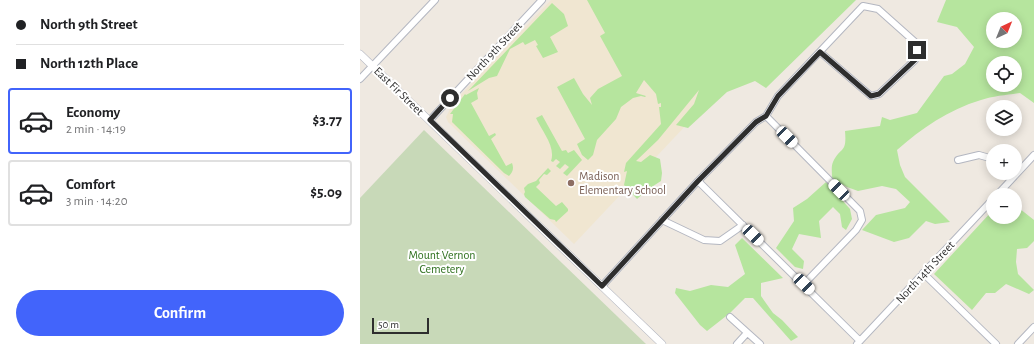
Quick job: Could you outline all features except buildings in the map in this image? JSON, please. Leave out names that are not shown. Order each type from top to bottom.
[{"type":"street","points":[[360,79],[435,0]]},
{"type":"street","name":"North 9th Street","points":[[430,120],[542,0]]},
{"type":"street","points":[[602,286],[698,181],[756,122],[766,116],[778,96],[863,6],[878,9],[914,42],[917,50],[915,60],[879,94],[871,96],[820,52]]},
{"type":"street","name":"East Fir Street","points":[[360,54],[662,344]]},
{"type":"street","points":[[766,116],[860,210],[862,220],[856,230],[804,284]]},
{"type":"street","points":[[958,160],[979,155],[986,157]]},
{"type":"street","points":[[1022,165],[1034,155]]},
{"type":"street","points":[[698,181],[804,284],[859,342]]},
{"type":"street","name":"North 14th Street","points":[[859,342],[986,206]]},
{"type":"street","points":[[662,220],[704,240],[720,241],[743,225]]},
{"type":"street","points":[[923,273],[996,344]]},
{"type":"street","points":[[730,317],[760,344]]},
{"type":"street","points":[[1018,344],[1034,327]]},
{"type":"street","points":[[737,344],[747,333]]},
{"type":"shaded area","name":"Madison Elementary School","points":[[551,0],[744,0],[718,71],[690,121],[574,244],[448,122],[446,117],[453,103]]},
{"type":"green space","points":[[587,0],[856,0],[766,88],[755,81],[727,92],[688,128],[676,125],[694,104],[699,90],[658,140],[636,161],[641,162],[650,155],[660,159],[662,173],[661,181],[637,199],[624,185],[627,171],[624,172],[626,163],[661,124],[659,107],[661,107],[661,103],[658,104],[656,94],[644,80],[636,93],[646,96],[633,98],[621,107],[616,119],[597,140],[593,155],[588,160],[582,155],[577,144],[585,139],[557,87],[574,78],[583,94],[592,105],[590,98],[598,89],[622,76],[600,36],[605,33]]},
{"type":"green space","points":[[946,0],[1034,0],[1034,103],[1020,93],[990,98],[969,104],[936,120],[897,150],[900,165],[905,177],[950,222],[935,224],[926,221],[909,238],[894,242],[862,230],[876,215],[905,208],[910,202],[896,189],[882,186],[858,191],[847,187],[832,178],[832,165],[844,147],[845,131],[880,126],[882,117],[890,120],[917,113],[944,76],[952,74],[965,64],[974,47],[957,27],[937,22]]},
{"type":"green space","points":[[552,3],[564,14],[568,26],[550,37],[558,52],[543,58],[536,46],[538,45],[535,40],[525,45],[523,42],[510,49],[497,76],[489,78],[468,91]]},
{"type":"green space","points":[[479,88],[477,93],[478,99],[471,103],[489,136],[495,133],[496,135],[491,139],[506,166],[512,163],[513,170],[509,176],[504,173],[452,122],[453,114],[450,114],[465,94],[466,95]]},
{"type":"green space","points":[[542,115],[562,151],[566,150],[568,153],[574,150],[582,160],[567,176],[563,173],[569,167],[565,164],[560,169],[556,166],[560,162],[556,159],[553,162],[551,161],[552,150],[548,139],[536,118]]},
{"type":"green space","name":"Mount Vernon Cemetery","points":[[424,130],[646,344],[360,344],[360,198]]},
{"type":"green space","points":[[548,168],[551,171],[547,175],[544,174],[539,180],[540,183],[536,187],[556,206],[562,202],[568,209],[568,211],[556,222],[555,220],[550,219],[525,197],[524,194],[524,188],[528,184],[536,181]]},
{"type":"green space","points":[[826,182],[850,209],[852,219],[846,230],[842,227],[840,214],[833,207],[819,221],[821,238],[799,234],[792,249],[804,261],[803,269],[795,267],[776,248],[794,221],[793,208],[807,199]]},
{"type":"green space","points":[[1022,211],[1034,220],[1034,241],[1027,248],[1017,249],[1016,262],[1018,274],[1034,290],[1029,294],[1006,284],[995,293],[986,293],[972,310],[934,274],[986,218],[986,224],[1022,224]]},
{"type":"green space","points":[[742,238],[783,278],[761,283],[761,296],[773,313],[798,337],[791,341],[753,298],[745,298],[730,313],[707,331],[700,325],[675,293],[676,288],[690,291],[711,285],[728,287],[745,274],[735,245]]},
{"type":"place","name":"Madison Elementary School","points":[[571,183]]},
{"type":"route","points":[[450,98],[430,120],[602,286],[698,181],[756,122],[766,116],[778,96],[820,52],[871,96],[879,94],[915,60],[917,50]]}]
